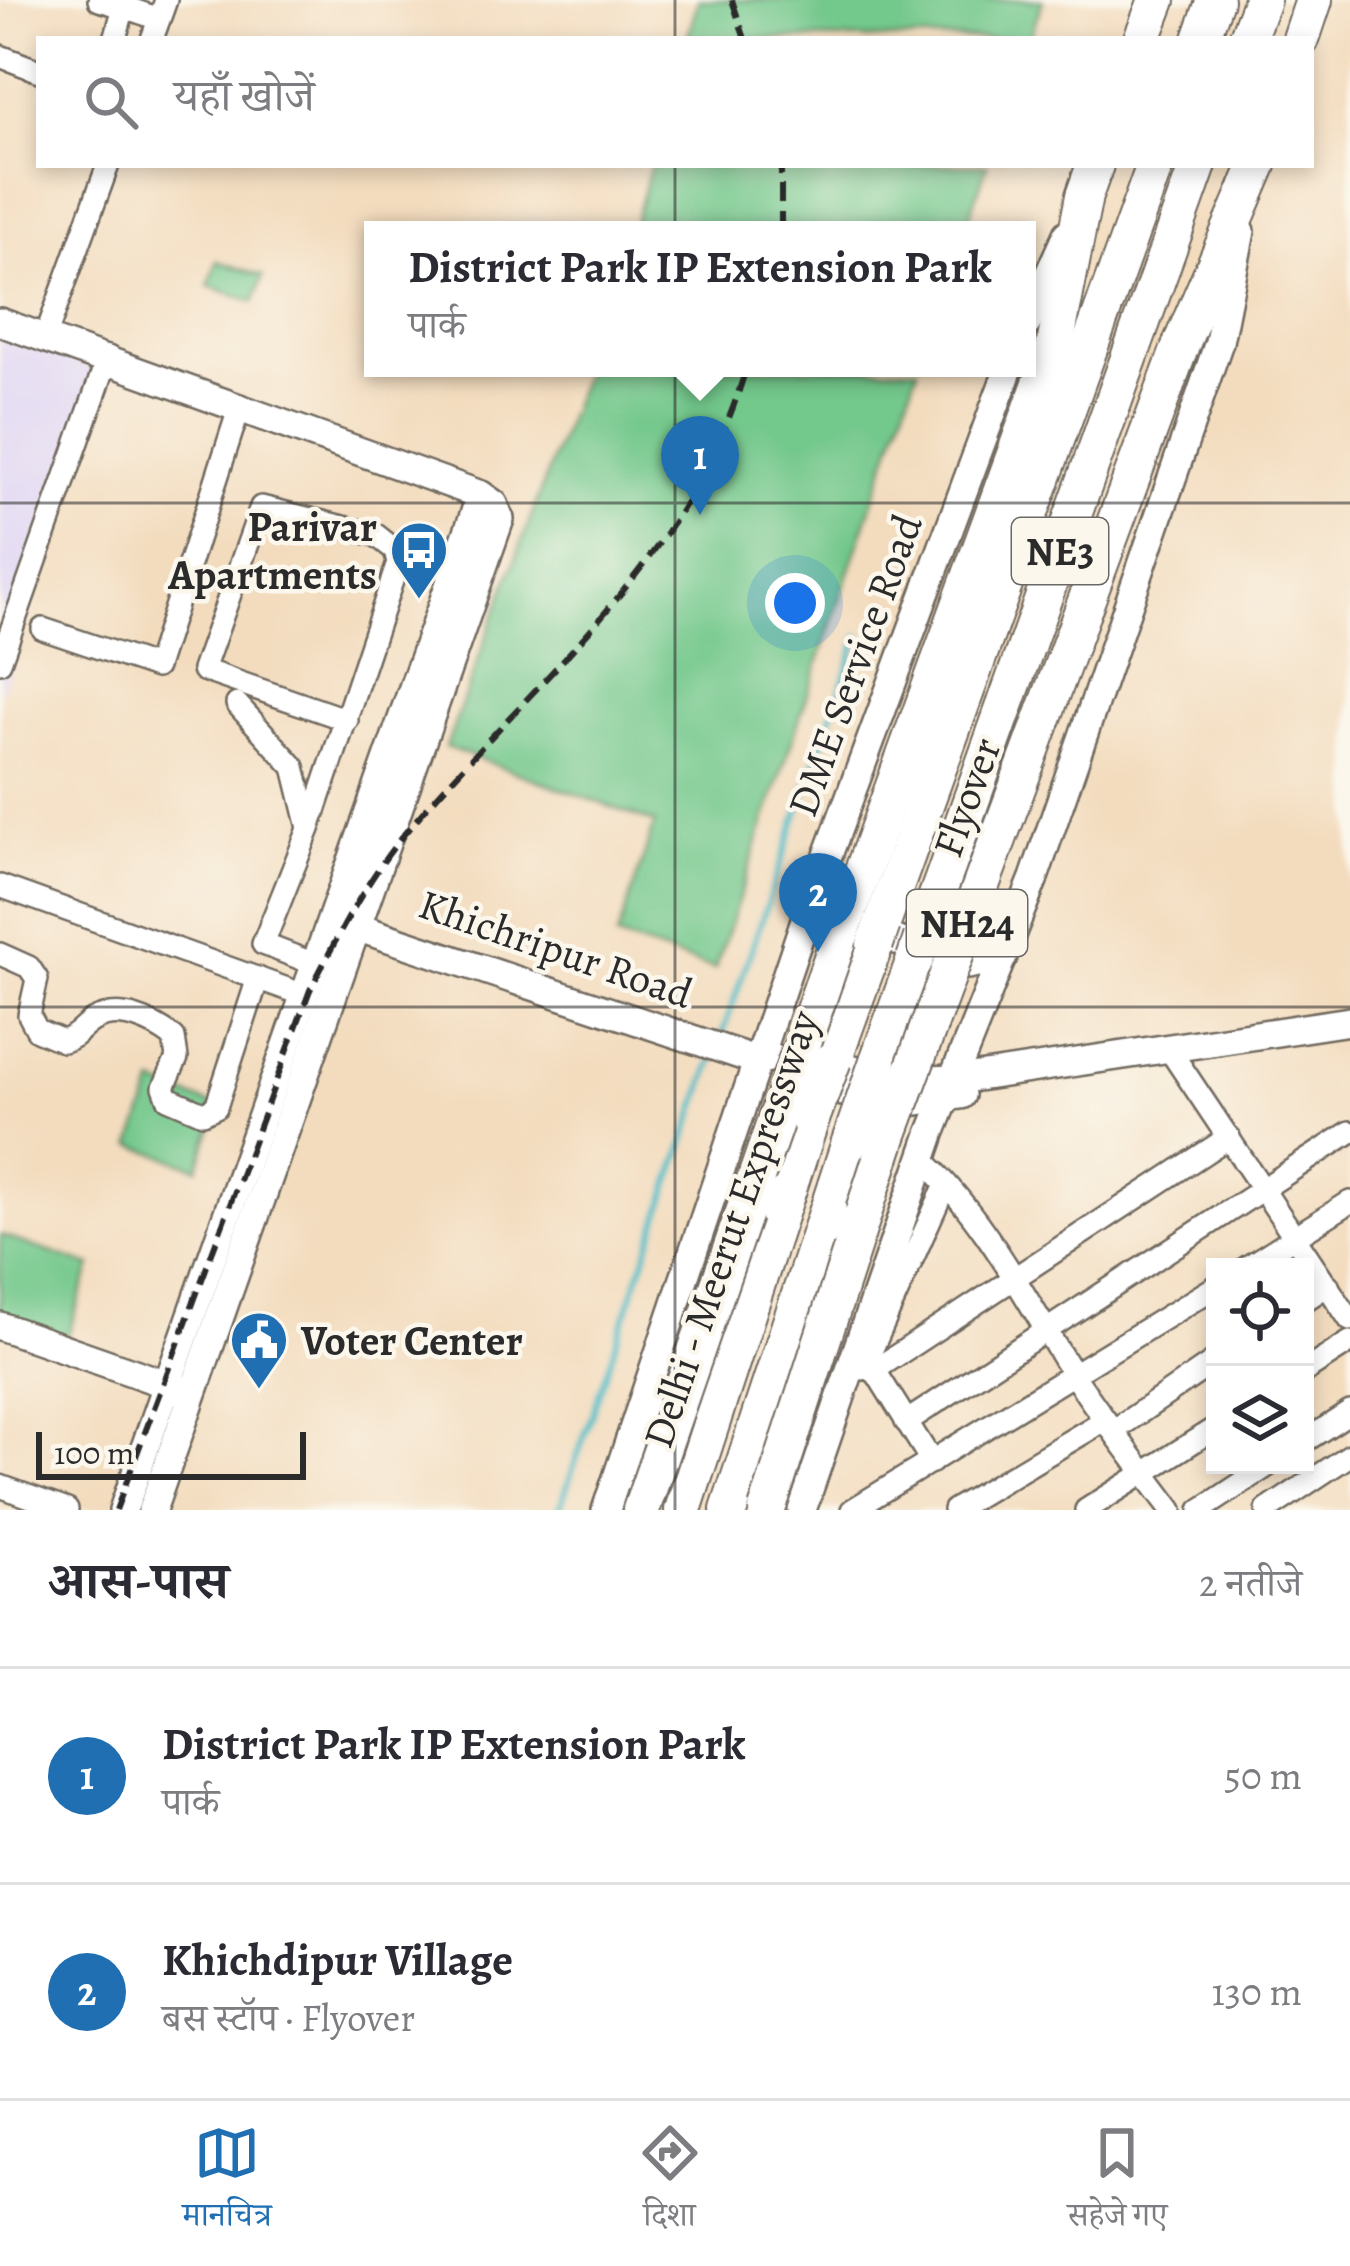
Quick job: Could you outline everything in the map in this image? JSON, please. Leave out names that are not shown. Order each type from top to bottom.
[{"type":"highway","points":[[1143,36],[1157,0]]},
{"type":"highway","points":[[1202,36],[1215,0]]},
{"type":"highway","points":[[1248,36],[1262,0]]},
{"type":"highway","points":[[1302,36],[1314,0]]},
{"type":"highway","name":"Delhi - Meerut Expressway","points":[[683,1510],[810,1122],[1154,168]]},
{"type":"highway","name":"Delhi - Meerut Expressway","points":[[729,1510],[878,1061],[1197,168]]},
{"type":"highway","name":"Flyover","points":[[767,1510],[890,1135],[1182,342],[1253,178]]},
{"type":"highway","name":"Flyover","points":[[1041,334],[1089,180]]},
{"type":"highway","name":"Flyover","points":[[641,1510],[1026,377]]},
{"type":"street","points":[[99,0],[125,3],[159,20]]},
{"type":"street","points":[[116,36],[125,3]]},
{"type":"street","points":[[0,56],[36,70]]},
{"type":"street","points":[[45,338],[106,168]]},
{"type":"street","points":[[802,1510],[923,1160],[1003,957],[1219,342],[1253,178]]},
{"type":"street","points":[[0,322],[108,357],[481,495],[498,510],[497,535],[356,924],[179,1389],[123,1510]]},
{"type":"street","points":[[0,662],[108,357]]},
{"type":"street","name":"DME Service Road","points":[[606,1510],[814,892],[1006,377]]},
{"type":"street","points":[[43,629],[156,667],[240,406]]},
{"type":"street","points":[[152,1510],[179,1389],[301,994],[481,495]]},
{"type":"street","points":[[312,963],[262,944],[309,829],[387,603],[398,563],[394,550],[376,535],[261,507],[202,670],[346,721]]},
{"type":"street","points":[[237,704],[294,766],[309,829]]},
{"type":"street","points":[[0,886],[301,994]]},
{"type":"street","points":[[814,892],[832,918],[968,965],[1003,957]]},
{"type":"street","name":"Khichripur Road","points":[[327,920],[356,924],[758,1060],[783,1055],[949,1088],[1128,1052],[1164,1053],[1350,1021]]},
{"type":"street","points":[[0,954],[28,967],[37,979],[29,1015],[38,1030],[63,1042],[76,1038],[93,1020],[120,1014],[152,1022],[174,1038],[177,1058],[164,1087],[168,1098],[203,1113],[216,1107],[259,978]]},
{"type":"street","points":[[1164,1053],[1229,1137],[1350,1320]]},
{"type":"street","points":[[906,1422],[1350,1132]]},
{"type":"street","points":[[870,1364],[1229,1137]]},
{"type":"street","points":[[923,1160],[1014,1276],[1074,1375],[1172,1510]]},
{"type":"street","points":[[814,1510],[946,1184]]},
{"type":"street","points":[[713,1193],[738,1190],[871,1236],[891,1252]]},
{"type":"street","points":[[1262,1258],[1350,1202]]},
{"type":"street","points":[[1314,1294],[1328,1285]]},
{"type":"street","points":[[852,1510],[1206,1293]]},
{"type":"street","points":[[0,1326],[179,1389]]},
{"type":"street","points":[[1313,1366],[1350,1342]]},
{"type":"street","points":[[870,1364],[932,1462]]},
{"type":"street","points":[[954,1510],[1207,1366]]},
{"type":"street","points":[[1314,1435],[1350,1412]]},
{"type":"street","points":[[1086,1510],[1206,1434]]},
{"type":"street","points":[[1268,1510],[1350,1455]]},
{"type":"street","points":[[1201,1510],[1255,1474]]},
{"type":"street","points":[[0,1486],[68,1510]]},
{"type":"shaded area","points":[[0,335],[113,375],[0,696]]},
{"type":"green space","points":[[698,0],[1043,0],[1030,36],[688,36]]},
{"type":"green space","points":[[650,168],[986,168],[968,221],[635,221]]},
{"type":"green space","points":[[217,261],[263,276],[254,302],[209,286]]},
{"type":"green space","points":[[583,377],[915,377],[715,969],[617,937],[655,823],[446,747]]},
{"type":"green space","points":[[154,1084],[219,1107],[198,1168],[132,1145]]},
{"type":"green space","points":[[0,1235],[91,1266],[67,1337],[0,1314]]},
{"type":"waterway","points":[[720,1041],[859,636]]},
{"type":"waterway","points":[[559,1510],[715,1053]]},
{"type":"railway","points":[[732,0],[744,36]]},
{"type":"railway","points":[[781,168],[781,221]]},
{"type":"railway","points":[[116,1510],[310,990],[343,927],[410,827],[604,614],[648,558],[688,499],[721,436],[743,377]]},
{"type":"place","name":"District Park IP Extension Park","points":[[700,515]]},
{"type":"place","name":"Parivar Apartments","points":[[419,601]]},
{"type":"place","name":"Khichdipur Village","points":[[818,952]]},
{"type":"place","name":"Voter Center","points":[[259,1391]]}]
